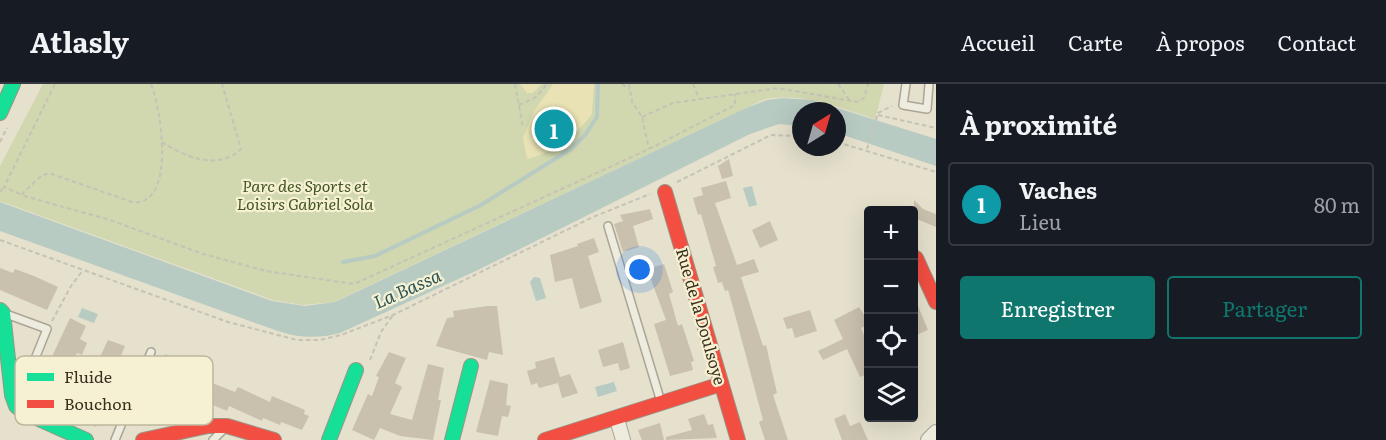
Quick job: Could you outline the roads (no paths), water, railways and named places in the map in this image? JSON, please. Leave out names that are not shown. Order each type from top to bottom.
[{"type":"street","points":[[0,113],[14,84]]},
{"type":"street","name":"Rue de la Doulsoye","points":[[666,189],[738,440]]},
{"type":"street","points":[[917,260],[936,302]]},
{"type":"street","points":[[1,315],[12,405],[15,407]]},
{"type":"street","points":[[452,440],[471,366]]},
{"type":"street","points":[[329,440],[356,370]]},
{"type":"street","points":[[545,440],[617,419],[721,384]]},
{"type":"street","points":[[617,419],[623,440]]},
{"type":"street","points":[[52,425],[86,440]]},
{"type":"street","points":[[143,440],[208,426],[227,426],[274,440]]},
{"type":"street","points":[[928,440],[936,432]]},
{"type":"lane","points":[[906,84],[903,105],[927,109],[929,84]]},
{"type":"lane","points":[[608,226],[662,404]]},
{"type":"lane","points":[[1,315],[47,329],[35,356]]},
{"type":"lane","points":[[149,356],[151,352]]},
{"type":"lane","points":[[12,405],[15,398]]},
{"type":"lane","points":[[116,440],[121,425]]},
{"type":"lane","points":[[213,440],[227,426]]},
{"type":"water","name":"La Bassa","points":[[783,98],[818,102],[792,102],[792,125],[779,124],[750,134],[478,270],[340,333],[323,336],[292,335],[275,330],[0,231],[0,202],[272,301],[305,306],[335,302],[767,100]]},
{"type":"water","points":[[846,111],[936,139],[936,166],[846,136]]},
{"type":"water","points":[[752,186],[757,205],[749,207],[743,188]]},
{"type":"water","points":[[534,277],[540,278],[546,298],[536,301],[530,282]]},
{"type":"water","points":[[82,308],[98,314],[94,323],[78,317]]},
{"type":"water","points":[[614,382],[617,391],[598,397],[595,387]]},
{"type":"waterway","points":[[343,262],[375,256],[481,205],[571,149],[585,135],[597,117],[598,84]]},
{"type":"place","name":"Vaches","points":[[554,129]]},
{"type":"park label","name":"Parc des Sports et Loisirs Gabriel Sola","points":[[305,194]]}]
